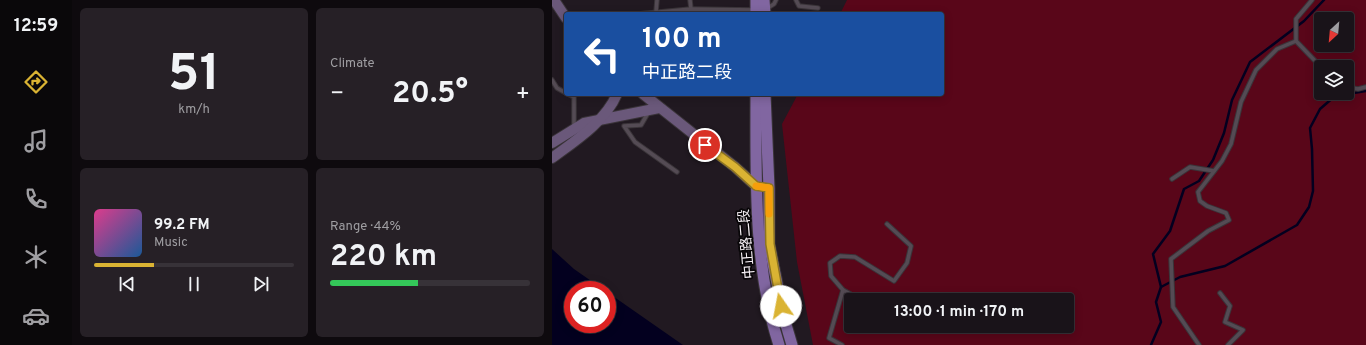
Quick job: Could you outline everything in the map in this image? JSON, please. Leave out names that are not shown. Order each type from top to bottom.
[{"type":"main road","points":[[554,0],[564,15]]},
{"type":"main road","points":[[552,158],[597,122],[614,102],[616,96]]},
{"type":"main road","points":[[644,96],[654,109],[735,167],[756,186],[769,188]]},
{"type":"main road","name":"中正路二段","points":[[756,96],[756,186],[762,274],[778,345]]},
{"type":"main road","name":"中正路二段","points":[[765,96],[770,244],[784,318],[792,345]]},
{"type":"main road","points":[[552,143],[584,123],[597,122],[654,109]]},
{"type":"lane","points":[[656,0],[656,12],[691,9],[760,8],[774,4],[776,0]]},
{"type":"lane","points":[[690,0],[691,9]]},
{"type":"lane","points":[[796,0],[798,6],[818,8]]},
{"type":"lane","points":[[1312,0],[1296,19],[1296,41],[1314,60]]},
{"type":"lane","points":[[1199,345],[1173,307],[1171,259],[1208,231],[1229,220],[1226,213],[1207,206],[1200,201],[1198,192],[1231,144],[1241,102],[1256,70],[1276,49],[1296,41]]},
{"type":"lane","points":[[552,80],[557,88],[564,92]]},
{"type":"lane","points":[[1354,88],[1366,87]]},
{"type":"lane","points":[[572,96],[574,97],[574,129]]},
{"type":"lane","points":[[654,109],[641,125],[624,126],[635,142],[677,172]]},
{"type":"lane","points":[[1172,179],[1190,167],[1213,171]]},
{"type":"lane","points":[[848,293],[843,290],[831,276],[830,263],[840,256],[855,257],[894,281],[907,263],[911,246],[886,224]]},
{"type":"lane","points":[[842,345],[829,338],[843,290]]},
{"type":"lane","points":[[1220,293],[1230,306],[1225,322],[1243,330],[1228,345]]},
{"type":"shaded area","points":[[847,0],[1366,0],[1366,345],[813,345],[797,262],[782,124],[797,96],[944,96],[944,12],[841,12]]},
{"type":"water","points":[[552,249],[574,269],[591,281],[564,281],[564,333],[616,333],[616,298],[683,345],[552,345]]},
{"type":"waterway","points":[[1151,345],[1161,322],[1156,302],[1161,287],[1153,254],[1170,231],[1184,189],[1199,181],[1213,160],[1224,133],[1232,100],[1250,62],[1304,21],[1324,0]]},
{"type":"waterway","points":[[1161,287],[1180,277],[1225,266],[1297,225],[1309,207],[1313,191],[1310,128],[1320,109],[1335,96],[1366,91]]},
{"type":"slow traffic","points":[[756,186],[769,188],[769,214]]},
{"type":"route","points":[[705,145],[735,167],[756,186],[769,188],[770,244],[781,306]]}]
